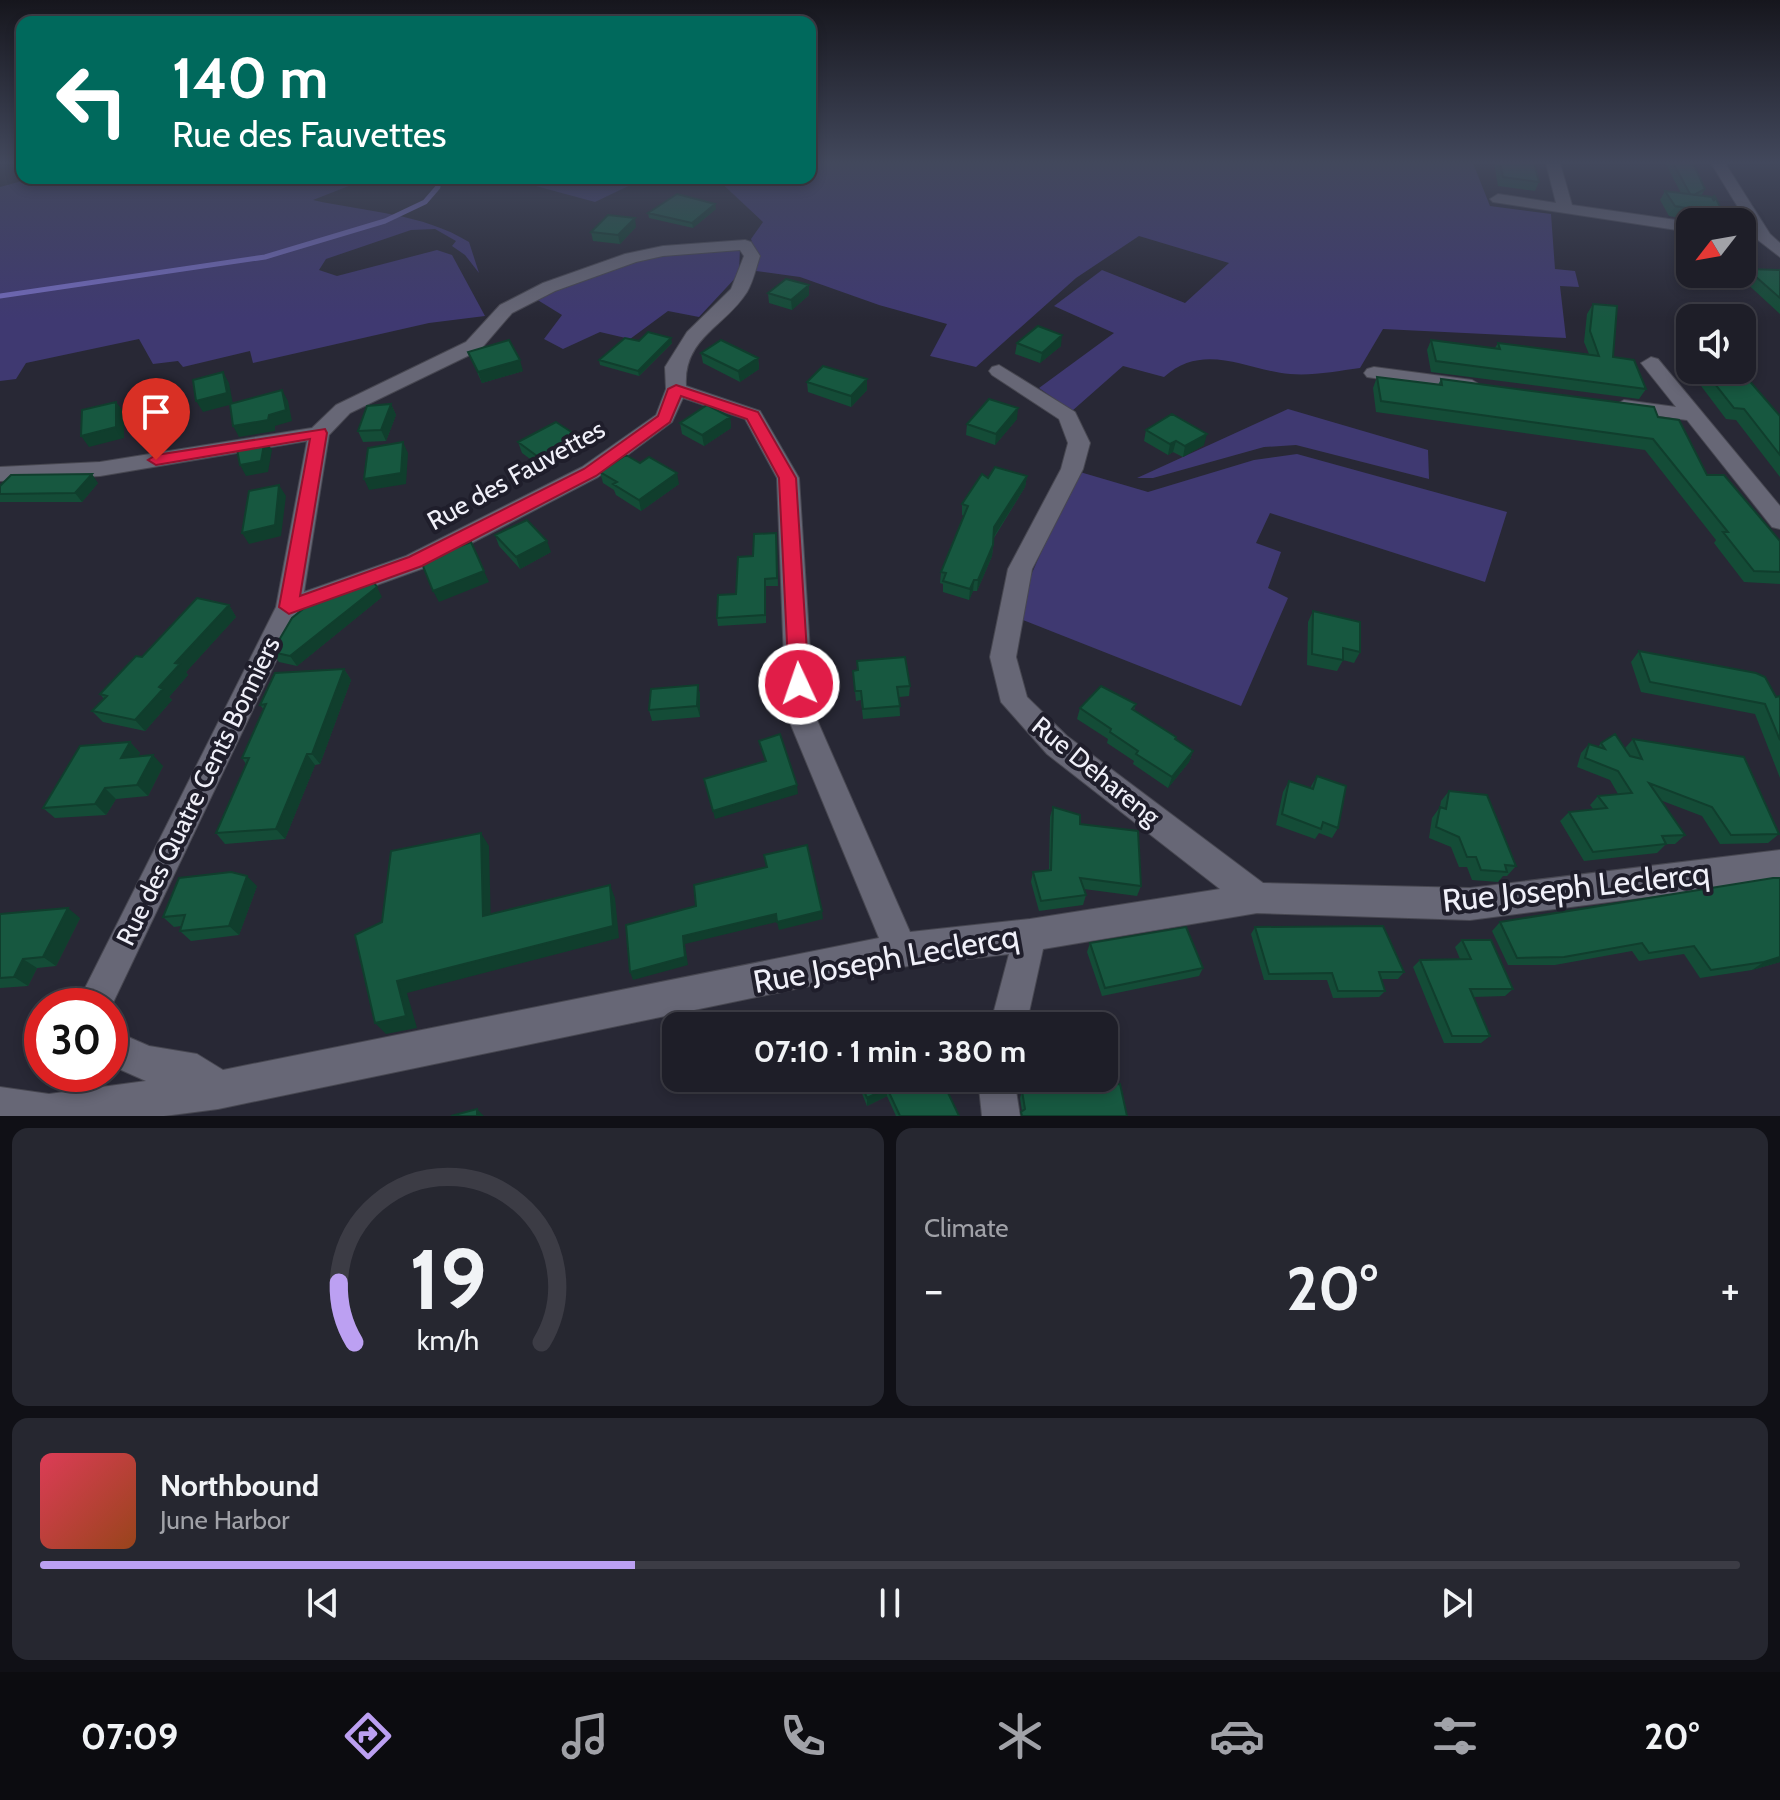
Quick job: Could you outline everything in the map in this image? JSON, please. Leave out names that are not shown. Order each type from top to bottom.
[{"type":"street","points":[[1607,215],[1676,225]]},
{"type":"street","points":[[1755,215],[1780,252]]},
{"type":"street","name":"Rue des Fauvettes","points":[[289,607],[415,562],[590,472],[665,418],[676,389],[675,367],[694,336],[739,291],[752,256],[745,245],[652,253],[549,287],[506,309],[473,346],[343,409],[319,433]]},
{"type":"street","points":[[1651,363],[1780,521]]},
{"type":"street","name":"Rue Dehareng","points":[[999,371],[1068,416],[1079,443],[1072,469],[1020,569],[1003,657],[1015,702],[1057,745],[1257,898]]},
{"type":"street","points":[[1374,373],[1496,389]]},
{"type":"street","points":[[676,389],[753,415],[788,478],[800,713],[901,950]]},
{"type":"street","points":[[1602,403],[1693,415]]},
{"type":"street","points":[[0,474],[100,469],[319,433]]},
{"type":"street","name":"Rue des Quatre Cents Bonniers","points":[[102,988],[289,607],[319,433]]},
{"type":"street","name":"Rue Joseph Leclercq","points":[[0,1106],[49,1113],[218,1090],[901,950],[1030,935],[1257,898],[1470,904],[1780,865]]},
{"type":"street","points":[[1011,1012],[1030,935]]},
{"type":"street","points":[[128,1055],[148,1064],[197,1072],[218,1090]]},
{"type":"street","points":[[998,1092],[1001,1116]]},
{"type":"shaded area","points":[[0,215],[393,215],[432,225],[469,242],[479,273],[465,255],[452,246],[456,241],[435,229],[411,230],[326,259],[319,270],[337,276],[437,250],[452,255],[485,316],[429,323],[253,363],[250,351],[183,367],[178,361],[153,364],[139,339],[26,363],[16,379],[0,381]]},
{"type":"shaded area","points":[[756,215],[1551,215],[1555,269],[1575,271],[1579,287],[1560,286],[1566,338],[1383,329],[1360,368],[1334,372],[1290,374],[1210,359],[1179,366],[1164,377],[1123,366],[1072,411],[1039,388],[1114,333],[1054,306],[1102,270],[1185,303],[1229,263],[1139,236],[1076,278],[976,367],[930,356],[947,324],[879,305],[800,277],[756,271],[758,259],[751,239],[763,222]]},
{"type":"shaded area","points":[[740,247],[739,274],[699,317],[668,311],[630,339],[600,332],[563,349],[544,339],[562,315],[536,299],[633,261],[672,250]]},
{"type":"shaded area","points":[[1288,409],[1428,450],[1429,479],[1296,445],[1264,447],[1153,478],[1137,478]]},
{"type":"shaded area","points":[[1297,454],[1507,512],[1485,582],[1270,513],[1256,543],[1281,552],[1268,588],[1288,598],[1241,706],[1013,616],[1072,482],[1080,472],[1148,492],[1254,460]]},
{"type":"building","points":[[608,215],[635,218],[618,235],[591,232]]},
{"type":"building","points":[[657,215],[702,215],[692,223]]},
{"type":"building","points":[[1756,269],[1780,270],[1780,298],[1756,277]]},
{"type":"building","points":[[786,279],[809,285],[791,300],[768,293]]},
{"type":"building","points":[[1593,304],[1617,306],[1613,357],[1634,360],[1646,389],[1436,361],[1431,340],[1500,349],[1498,343],[1599,356],[1590,331]]},
{"type":"building","points":[[1038,326],[1062,335],[1042,353],[1017,343]]},
{"type":"building","points":[[648,332],[671,338],[638,371],[599,360],[625,338],[639,341]]},
{"type":"building","points":[[509,340],[520,360],[478,372],[468,352]]},
{"type":"building","points":[[721,340],[758,358],[738,371],[701,353]]},
{"type":"building","points":[[823,366],[867,379],[851,396],[807,382]]},
{"type":"building","points":[[223,372],[227,393],[196,401],[193,380]]},
{"type":"building","points":[[1377,377],[1442,385],[1441,379],[1654,407],[1658,417],[1679,420],[1707,475],[1724,475],[1780,541],[1780,572],[1754,571],[1723,532],[1728,532],[1653,439],[1381,401]]},
{"type":"building","points":[[1715,384],[1752,384],[1780,416],[1780,455],[1744,409],[1734,408]]},
{"type":"building","points":[[282,390],[286,410],[269,415],[268,420],[233,426],[230,404]]},
{"type":"building","points":[[989,399],[1018,408],[996,434],[967,424]]},
{"type":"building","points":[[116,402],[116,427],[81,436],[82,410]]},
{"type":"building","points":[[391,404],[381,430],[358,431],[367,406]]},
{"type":"building","points":[[707,405],[730,417],[702,435],[680,423]]},
{"type":"building","points":[[1172,414],[1207,434],[1185,446],[1176,441],[1170,444],[1146,430]]},
{"type":"building","points":[[556,422],[579,437],[541,459],[518,442]]},
{"type":"building","points":[[265,439],[261,461],[240,465],[236,444]]},
{"type":"building","points":[[403,442],[401,473],[364,479],[368,448]]},
{"type":"building","points":[[626,455],[640,463],[649,457],[677,473],[639,500],[600,472]]},
{"type":"building","points":[[995,467],[1027,476],[994,527],[993,545],[978,580],[974,580],[970,589],[943,581],[946,573],[941,572],[968,506],[962,504],[982,474],[988,478]]},
{"type":"building","points":[[92,474],[75,493],[0,494],[0,486],[11,475]]},
{"type":"building","points":[[279,485],[275,525],[242,533],[249,491]]},
{"type":"building","points":[[527,520],[547,541],[516,557],[495,535]]},
{"type":"building","points":[[776,533],[777,578],[765,579],[765,615],[717,618],[718,595],[736,594],[738,557],[753,556],[754,534]]},
{"type":"building","points":[[471,542],[484,571],[433,591],[421,561]]},
{"type":"building","points":[[371,578],[377,587],[290,656],[272,652],[292,618],[318,597]]},
{"type":"building","points":[[197,598],[229,605],[175,663],[180,664],[159,687],[163,689],[135,720],[92,711],[107,696],[100,694],[136,656],[142,657]]},
{"type":"building","points":[[1313,611],[1360,622],[1360,652],[1343,648],[1343,660],[1312,654]]},
{"type":"building","points":[[1639,651],[1765,677],[1776,697],[1780,696],[1780,740],[1765,704],[1650,682]]},
{"type":"building","points":[[905,657],[910,686],[897,687],[900,706],[863,709],[861,691],[855,691],[853,671],[858,670],[857,661]]},
{"type":"building","points":[[344,669],[312,754],[307,754],[276,829],[216,833],[249,758],[242,758],[266,704],[260,705],[275,673]]},
{"type":"building","points":[[698,685],[697,706],[649,710],[651,689]]},
{"type":"building","points":[[1101,686],[1136,704],[1132,709],[1193,751],[1172,777],[1136,754],[1138,751],[1080,708]]},
{"type":"building","points":[[780,734],[797,785],[713,811],[704,779],[766,761],[759,741]]},
{"type":"building","points":[[1615,734],[1630,756],[1642,759],[1633,739],[1744,757],[1779,834],[1731,835],[1712,807],[1649,783],[1685,835],[1662,836],[1666,844],[1593,852],[1569,812],[1607,808],[1598,796],[1632,793],[1618,771],[1585,758],[1589,744],[1605,749],[1601,743]]},
{"type":"building","points":[[130,742],[121,758],[153,755],[137,785],[105,788],[95,804],[43,808],[80,746]]},
{"type":"building","points":[[1317,776],[1346,786],[1338,828],[1323,822],[1321,829],[1282,814],[1289,781],[1313,789]]},
{"type":"building","points":[[1449,791],[1487,795],[1516,866],[1505,865],[1507,872],[1481,870],[1476,857],[1467,857],[1459,837],[1436,827],[1440,807],[1446,809]]},
{"type":"building","points":[[1053,807],[1080,815],[1080,824],[1138,831],[1141,886],[1080,878],[1086,895],[1041,901],[1033,872],[1051,870]]},
{"type":"building","points":[[481,833],[483,916],[610,885],[613,926],[397,981],[406,1016],[375,1023],[355,935],[382,922],[391,851]]},
{"type":"building","points":[[807,845],[822,911],[777,922],[776,914],[683,936],[685,957],[630,972],[626,925],[696,906],[694,885],[767,867],[764,855]]},
{"type":"building","points":[[231,872],[247,876],[229,926],[180,931],[185,915],[163,917],[179,878]]},
{"type":"building","points":[[1780,878],[1780,957],[1764,962],[1711,970],[1694,946],[1649,953],[1642,943],[1564,957],[1517,958],[1500,922]]},
{"type":"building","points":[[68,908],[43,957],[23,959],[14,977],[0,978],[0,914]]},
{"type":"building","points":[[1383,926],[1404,972],[1379,972],[1385,991],[1338,991],[1332,973],[1269,974],[1255,927]]},
{"type":"building","points":[[1186,927],[1203,968],[1105,988],[1090,943]]},
{"type":"building","points":[[1462,940],[1491,940],[1513,989],[1470,989],[1490,1036],[1452,1036],[1420,960],[1471,959]]},
{"type":"building","points":[[1120,1084],[1127,1116],[1022,1116],[1021,1112],[1025,1109],[1022,1092],[1118,1092]]},
{"type":"building","points":[[865,1092],[879,1092],[867,1098]]},
{"type":"building","points":[[889,1092],[948,1092],[959,1116],[900,1116]]},
{"type":"building","points":[[477,1109],[477,1116],[451,1116]]},
{"type":"waterway","points":[[0,296],[265,257],[397,215]]},
{"type":"route","points":[[156,460],[319,433],[289,607],[415,562],[590,472],[665,418],[676,389],[753,415],[788,478],[799,684]]}]
